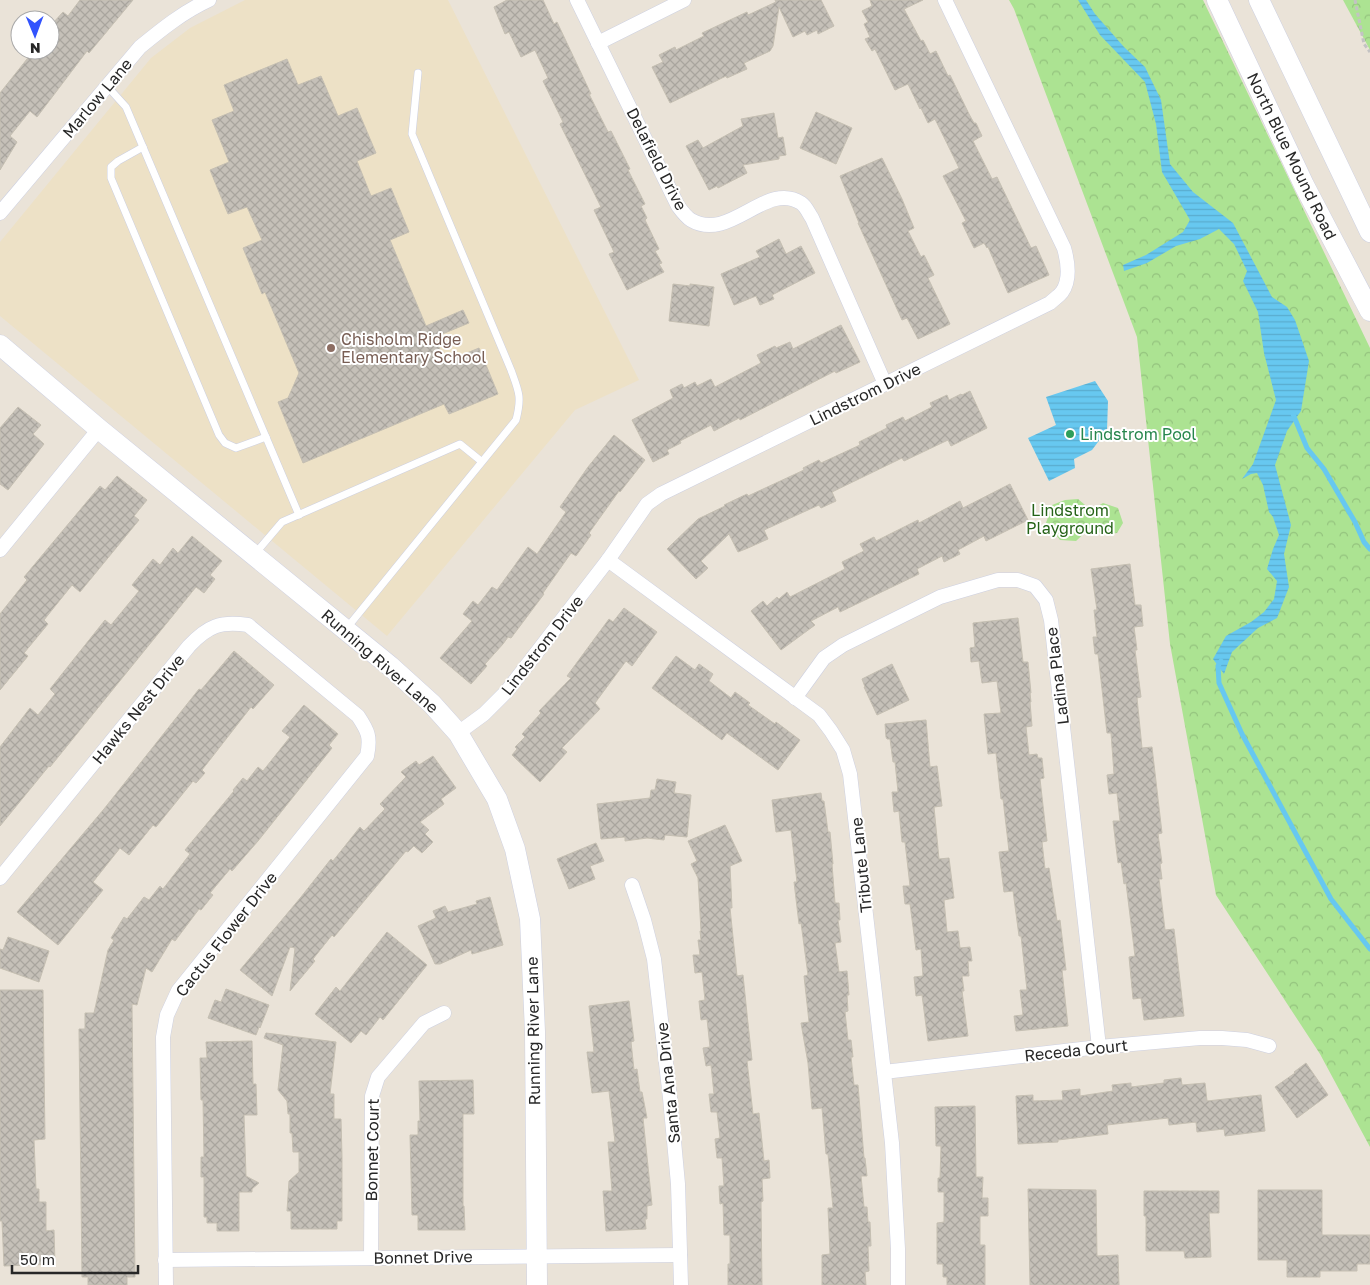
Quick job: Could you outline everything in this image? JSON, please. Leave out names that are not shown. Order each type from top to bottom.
[{"type":"street","name":"Delafield Drive","points":[[577,0],[678,206],[689,219],[703,225],[720,224],[773,199],[788,197],[802,203],[812,218],[885,384]]},
{"type":"street","points":[[598,43],[684,0]]},
{"type":"street","name":"Lindstrom Drive","points":[[458,733],[484,714],[507,691],[608,560],[647,504],[661,494],[1050,303],[1062,291],[1067,277],[1068,264],[1064,248],[945,0]]},
{"type":"street","name":"North Blue Mound Road","points":[[1217,0],[1304,185],[1370,311]]},
{"type":"street","points":[[1259,0],[1370,232]]},
{"type":"street","name":"Marlow Lane","points":[[0,213],[140,47],[162,29],[203,1]]},
{"type":"street","name":"Running River Lane","points":[[0,345],[99,429],[390,666],[432,704],[458,733],[497,799],[515,849],[530,918],[535,1032],[538,1285]]},
{"type":"street","points":[[0,550],[99,429]]},
{"type":"street","name":"Tribute Lane","points":[[608,560],[818,715],[843,750],[850,774],[892,1143],[898,1249],[898,1285]]},
{"type":"street","name":"Ladina Place","points":[[795,698],[824,658],[843,645],[940,596],[998,580],[1018,580],[1035,586],[1046,600],[1050,620],[1099,1047]]},
{"type":"street","name":"Hawks Nest Drive","points":[[0,878],[182,654],[201,634],[216,626],[233,623],[248,625],[303,670]]},
{"type":"street","name":"Cactus Flower Drive","points":[[166,1285],[162,1038],[167,1015],[178,992],[367,756],[370,743],[367,729],[358,716],[303,670]]},
{"type":"street","name":"Santa Ana Drive","points":[[632,885],[644,920],[654,959],[678,1184],[681,1285]]},
{"type":"street","name":"Bonnet Court","points":[[371,1258],[372,1096],[378,1077],[424,1023],[444,1014]]},
{"type":"street","name":"Receda Court","points":[[884,1072],[1099,1047],[1200,1038],[1247,1040],[1269,1046]]},
{"type":"street","name":"Bonnet Drive","points":[[166,1260],[680,1254]]},
{"type":"lane","points":[[345,629],[516,420],[520,406],[520,393],[412,134],[418,73]]},
{"type":"lane","points":[[107,86],[126,107],[299,515]]},
{"type":"lane","points":[[143,147],[111,167],[111,178],[216,426],[225,443],[236,448],[266,437]]},
{"type":"lane","points":[[254,555],[282,522],[460,444],[481,461]]},
{"type":"path","points":[[1355,0],[1364,44],[1370,52]]},
{"type":"shaded area","name":"Chisholm Ridge Elementary School","points":[[245,0],[448,0],[639,380],[575,410],[387,636],[0,316],[0,242],[151,58],[190,28]]},
{"type":"green space","points":[[1009,0],[1203,0],[1370,348],[1370,1147],[1320,1054],[1216,895],[1170,644],[1137,337]]},
{"type":"green space","points":[[1343,0],[1370,0],[1370,50]]},
{"type":"green space","name":"Lindstrom Playground","points":[[1078,499],[1091,510],[1103,503],[1118,508],[1123,523],[1117,533],[1103,535],[1091,527],[1076,541],[1060,540],[1046,523],[1052,505],[1065,500]]},
{"type":"water","points":[[1078,0],[1086,0],[1095,14],[1124,47],[1145,67],[1161,100],[1170,164],[1193,192],[1233,223],[1272,297],[1287,307],[1295,320],[1309,361],[1301,411],[1287,431],[1275,465],[1291,525],[1284,554],[1289,587],[1277,618],[1258,628],[1232,652],[1224,674],[1213,659],[1226,636],[1251,622],[1264,612],[1274,599],[1277,581],[1267,569],[1279,535],[1273,517],[1269,512],[1263,485],[1257,473],[1242,479],[1253,464],[1276,400],[1264,353],[1258,312],[1243,281],[1247,271],[1234,244],[1219,229],[1200,239],[1176,246],[1147,263],[1124,271],[1123,265],[1146,255],[1183,232],[1190,220],[1162,172],[1156,124],[1145,82],[1100,35]]},
{"type":"water","name":"Lindstrom Pool","points":[[1095,381],[1108,401],[1107,430],[1092,450],[1074,459],[1075,468],[1049,481],[1028,438],[1056,425],[1046,397]]},
{"type":"building","points":[[80,0],[133,0],[89,53],[87,51],[37,117],[30,111],[10,136],[17,142],[0,170],[0,93],[26,60],[60,60],[60,15],[63,12],[68,16]]},
{"type":"building","points":[[507,0],[543,0],[554,24],[557,22],[591,94],[589,94],[608,132],[611,131],[645,204],[641,206],[647,218],[645,220],[659,249],[655,251],[662,263],[659,264],[664,272],[627,290],[609,254],[614,252],[594,210],[601,207],[560,124],[563,122],[543,81],[548,78],[535,50],[521,57],[509,32],[505,34],[494,7]]},
{"type":"building","points":[[775,0],[821,0],[834,26],[818,34],[817,30],[807,35],[805,31],[793,37],[779,7],[773,46],[770,51],[744,63],[747,69],[727,78],[726,76],[670,103],[652,67],[663,62],[659,55],[675,47],[676,50],[704,36],[702,33],[747,12],[748,15],[776,2]]},
{"type":"building","points":[[870,0],[923,0],[904,9],[930,54],[936,51],[948,76],[950,75],[982,136],[973,141],[992,179],[997,177],[1031,248],[1036,246],[1049,275],[1008,293],[988,247],[984,243],[974,248],[962,223],[966,221],[943,176],[959,168],[935,119],[928,123],[908,84],[895,90],[875,49],[872,51],[865,39],[870,37],[864,24],[868,22],[862,11],[872,6]]},
{"type":"building","points":[[287,59],[298,85],[321,76],[338,116],[357,108],[376,153],[357,161],[371,196],[391,188],[409,232],[390,240],[426,326],[463,310],[469,323],[435,337],[445,362],[479,348],[498,394],[449,414],[444,404],[303,463],[278,402],[288,398],[299,373],[265,292],[262,294],[243,248],[262,240],[247,207],[228,214],[210,170],[229,162],[212,120],[234,111],[224,85]]},
{"type":"building","points":[[816,112],[852,128],[836,164],[800,148]]},
{"type":"building","points":[[774,113],[778,138],[783,137],[786,155],[779,156],[779,159],[743,165],[747,173],[718,188],[717,186],[709,190],[686,146],[698,140],[703,148],[743,126],[741,119]]},
{"type":"building","points":[[882,158],[914,228],[908,231],[921,257],[924,255],[934,275],[928,278],[950,324],[918,339],[907,318],[902,320],[858,223],[840,176]]},
{"type":"building","points":[[779,239],[786,254],[801,246],[815,273],[772,295],[774,299],[760,305],[756,296],[734,305],[721,274],[760,257],[756,251]]},
{"type":"building","points":[[673,284],[714,287],[709,326],[669,321]]},
{"type":"building","points":[[841,325],[860,362],[836,373],[835,371],[740,420],[739,418],[714,431],[711,425],[680,441],[681,443],[667,450],[669,454],[653,462],[632,420],[673,398],[670,390],[682,384],[684,388],[695,382],[697,386],[711,379],[715,387],[761,363],[757,355],[775,346],[776,348],[790,342],[793,349]]},
{"type":"building","points":[[970,391],[987,428],[951,446],[948,440],[904,461],[902,458],[832,492],[836,501],[821,508],[819,505],[764,530],[768,539],[748,548],[738,552],[729,534],[701,561],[708,568],[696,579],[667,549],[698,519],[724,505],[804,470],[803,468],[819,460],[821,463],[860,445],[859,442],[887,428],[886,425],[903,417],[905,421],[932,407],[930,403],[947,395],[949,400]]},
{"type":"building","points":[[18,407],[41,425],[33,434],[44,444],[8,490],[0,484],[0,428]]},
{"type":"building","points":[[614,435],[645,460],[619,491],[589,533],[591,535],[576,556],[571,553],[544,594],[511,638],[508,637],[471,684],[440,658],[472,621],[463,614],[473,601],[478,605],[492,587],[497,590],[528,547],[537,554],[566,512],[560,507],[588,467]]},
{"type":"building","points":[[117,476],[147,500],[134,516],[139,520],[80,592],[72,585],[44,620],[48,624],[24,653],[28,656],[0,690],[0,614],[27,580],[24,577],[100,486],[105,490]]},
{"type":"building","points":[[1010,484],[1028,520],[986,541],[984,536],[958,550],[960,554],[944,562],[942,556],[917,569],[919,574],[840,612],[838,607],[811,621],[815,625],[781,650],[751,611],[763,601],[767,606],[777,597],[779,599],[787,592],[790,597],[845,569],[842,562],[864,551],[860,544],[874,537],[876,541],[918,520],[919,523],[960,501],[963,508]]},
{"type":"building","points":[[192,536],[222,561],[210,575],[215,579],[204,593],[196,587],[0,826],[0,747],[30,708],[38,715],[55,694],[50,689],[105,620],[111,625],[139,591],[132,585],[153,559],[160,565],[173,548],[178,553]]},
{"type":"building","points":[[1130,564],[1135,605],[1141,605],[1143,626],[1134,627],[1141,697],[1137,698],[1142,748],[1152,747],[1162,833],[1158,834],[1162,863],[1160,864],[1162,879],[1159,879],[1165,930],[1174,929],[1184,1016],[1144,1020],[1141,998],[1133,999],[1129,957],[1135,956],[1126,883],[1124,884],[1121,862],[1118,863],[1113,821],[1120,821],[1117,793],[1109,794],[1107,775],[1114,774],[1111,733],[1107,733],[1098,654],[1095,654],[1093,637],[1097,637],[1094,610],[1097,610],[1091,569]]},
{"type":"building","points":[[624,608],[657,632],[632,666],[626,661],[595,703],[600,709],[562,748],[567,752],[540,782],[512,755],[517,749],[515,747],[525,737],[522,734],[541,713],[539,711],[571,678],[567,676],[609,619],[613,622]]},
{"type":"building","points":[[1018,618],[1023,662],[1028,662],[1031,693],[1032,726],[1026,727],[1029,755],[1037,754],[1038,758],[1042,758],[1044,778],[1040,779],[1047,841],[1042,842],[1045,869],[1049,868],[1057,921],[1060,920],[1066,970],[1062,970],[1068,1026],[1016,1031],[1014,1016],[1023,1015],[1020,990],[1027,990],[1021,936],[1019,936],[1013,891],[1004,892],[999,852],[1009,851],[996,753],[988,754],[984,714],[1001,713],[997,681],[982,683],[979,661],[971,662],[970,648],[975,647],[973,623]]},
{"type":"building","points":[[234,651],[274,685],[253,709],[251,707],[202,770],[205,773],[196,783],[193,781],[156,827],[153,825],[129,855],[120,848],[93,882],[103,890],[58,945],[17,912],[104,809],[199,689],[201,690]]},
{"type":"building","points":[[676,656],[695,670],[699,664],[713,674],[709,681],[731,698],[735,692],[750,703],[748,705],[775,724],[776,722],[800,740],[778,770],[727,733],[722,740],[652,688]]},
{"type":"building","points":[[892,664],[909,700],[877,715],[862,679]]},
{"type":"building","points":[[304,705],[338,734],[329,745],[332,748],[258,841],[232,871],[230,869],[210,893],[213,895],[201,910],[199,909],[175,941],[172,939],[152,972],[146,968],[137,1005],[132,1004],[135,1277],[127,1277],[127,1285],[88,1285],[88,1277],[82,1277],[79,1029],[85,1029],[85,1013],[94,1013],[108,950],[114,940],[111,938],[124,917],[127,919],[144,897],[149,900],[160,886],[163,889],[190,854],[185,850],[243,778],[247,781],[258,767],[263,771],[290,737],[282,731]]},
{"type":"building","points":[[926,720],[930,767],[937,766],[942,806],[934,807],[939,859],[949,858],[954,898],[944,900],[947,932],[958,931],[960,948],[970,947],[972,961],[968,961],[969,976],[962,976],[968,1036],[928,1041],[922,995],[916,996],[914,977],[923,976],[921,949],[916,950],[910,904],[905,904],[903,886],[910,886],[905,842],[902,842],[899,811],[894,812],[892,792],[898,792],[895,762],[893,762],[890,739],[886,737],[885,724]]},
{"type":"building","points":[[433,756],[456,788],[441,799],[444,804],[420,822],[429,830],[425,834],[433,842],[422,853],[414,846],[408,852],[406,851],[334,937],[332,935],[313,959],[315,961],[290,991],[295,948],[290,947],[272,996],[240,970],[331,859],[333,861],[360,827],[364,831],[385,809],[380,804],[406,777],[401,772],[416,761],[419,765]]},
{"type":"building","points":[[657,779],[676,782],[674,793],[691,795],[687,837],[665,835],[664,840],[647,838],[625,841],[625,837],[601,839],[597,804],[650,798],[651,790],[655,790]]},
{"type":"building","points":[[821,793],[822,801],[824,801],[828,832],[830,832],[835,903],[839,903],[840,920],[838,920],[841,942],[835,943],[839,972],[847,971],[849,995],[847,995],[848,1011],[845,1012],[848,1040],[851,1040],[854,1085],[858,1085],[867,1176],[861,1176],[864,1207],[867,1207],[868,1222],[870,1222],[871,1246],[868,1246],[869,1271],[865,1272],[866,1285],[822,1285],[822,1255],[830,1254],[828,1208],[833,1208],[828,1154],[826,1154],[822,1108],[812,1109],[808,1063],[801,1023],[809,1022],[804,976],[808,975],[794,882],[797,882],[791,830],[776,832],[772,800]]},
{"type":"building","points":[[725,825],[742,861],[730,866],[732,908],[730,908],[737,976],[743,975],[752,1060],[747,1061],[753,1114],[759,1113],[764,1161],[769,1160],[770,1178],[762,1179],[762,1285],[728,1285],[730,1235],[724,1235],[723,1203],[720,1204],[719,1186],[724,1186],[722,1158],[717,1158],[715,1139],[720,1138],[717,1112],[711,1112],[709,1094],[714,1094],[711,1065],[706,1066],[703,1048],[710,1047],[707,1019],[701,1020],[699,1001],[705,1000],[702,972],[695,973],[693,955],[700,955],[698,940],[701,940],[701,931],[698,878],[691,864],[697,861],[688,841]]},
{"type":"building","points":[[596,843],[604,861],[590,866],[595,879],[569,889],[557,859]]},
{"type":"building","points":[[490,897],[503,945],[472,954],[471,950],[440,964],[435,964],[418,926],[436,918],[433,911],[445,906],[448,912],[477,904],[476,901]]},
{"type":"building","points":[[387,932],[427,965],[383,1020],[380,1017],[366,1035],[361,1031],[351,1043],[315,1014],[336,987],[340,991]]},
{"type":"building","points":[[8,937],[49,951],[39,982],[0,968],[0,949],[3,950]]},
{"type":"building","points":[[226,989],[269,1005],[256,1035],[208,1018],[215,1000],[221,1002]]},
{"type":"building","points":[[0,990],[43,990],[45,1139],[34,1140],[36,1189],[39,1189],[39,1202],[46,1202],[46,1231],[54,1230],[55,1264],[4,1266],[2,1221],[0,1221]]},
{"type":"building","points":[[629,1001],[634,1041],[631,1042],[634,1070],[637,1069],[640,1092],[642,1092],[647,1118],[643,1118],[652,1205],[647,1206],[646,1229],[606,1231],[603,1191],[612,1191],[608,1142],[615,1142],[609,1091],[592,1093],[587,1052],[594,1052],[589,1006]]},
{"type":"building","points":[[266,1033],[336,1042],[330,1094],[334,1094],[334,1119],[341,1119],[342,1221],[337,1221],[337,1229],[291,1229],[291,1211],[287,1211],[289,1181],[299,1172],[299,1152],[293,1152],[287,1101],[278,1090],[283,1045],[264,1038]]},
{"type":"building","points":[[252,1041],[253,1084],[256,1084],[257,1115],[244,1115],[246,1176],[259,1183],[252,1189],[252,1192],[239,1192],[239,1231],[217,1231],[217,1223],[207,1223],[207,1217],[204,1217],[204,1177],[201,1177],[201,1157],[204,1157],[200,1058],[207,1058],[206,1042]]},
{"type":"building","points":[[1306,1063],[1328,1095],[1297,1118],[1275,1087]]},
{"type":"building","points":[[1181,1078],[1182,1085],[1205,1083],[1207,1101],[1261,1095],[1265,1131],[1225,1136],[1224,1129],[1197,1132],[1196,1122],[1169,1125],[1168,1118],[1107,1125],[1108,1134],[1058,1140],[1058,1142],[1018,1144],[1016,1096],[1033,1095],[1033,1101],[1063,1100],[1062,1091],[1080,1089],[1080,1096],[1113,1091],[1112,1085],[1131,1083],[1131,1087],[1164,1083],[1164,1080]]},
{"type":"building","points":[[473,1080],[474,1114],[463,1114],[463,1206],[465,1230],[418,1230],[418,1215],[412,1215],[410,1135],[418,1135],[418,1121],[420,1121],[419,1081]]},
{"type":"building","points":[[975,1106],[976,1177],[983,1177],[982,1198],[988,1198],[988,1216],[980,1216],[980,1245],[985,1245],[985,1285],[947,1285],[947,1277],[943,1277],[943,1264],[937,1264],[937,1223],[944,1222],[944,1192],[938,1192],[941,1146],[936,1146],[935,1107]]},
{"type":"building","points":[[1028,1189],[1096,1190],[1097,1256],[1118,1255],[1119,1285],[1030,1285]]},
{"type":"building","points":[[1258,1190],[1322,1190],[1322,1235],[1370,1235],[1370,1264],[1357,1264],[1357,1271],[1320,1271],[1320,1277],[1287,1277],[1287,1260],[1258,1260]]},
{"type":"building","points":[[1144,1191],[1219,1191],[1219,1213],[1209,1213],[1211,1257],[1185,1258],[1184,1251],[1146,1251]]},
{"type":"waterway","points":[[1293,414],[1307,448],[1324,469],[1355,522],[1364,542],[1370,549]]},
{"type":"waterway","points":[[1221,661],[1218,666],[1219,683],[1242,734],[1331,899],[1370,949]]},
{"type":"place","name":"Chisholm Ridge Elementary School","points":[[331,348]]},
{"type":"place","name":"Lindstrom Pool","points":[[1070,434]]}]
